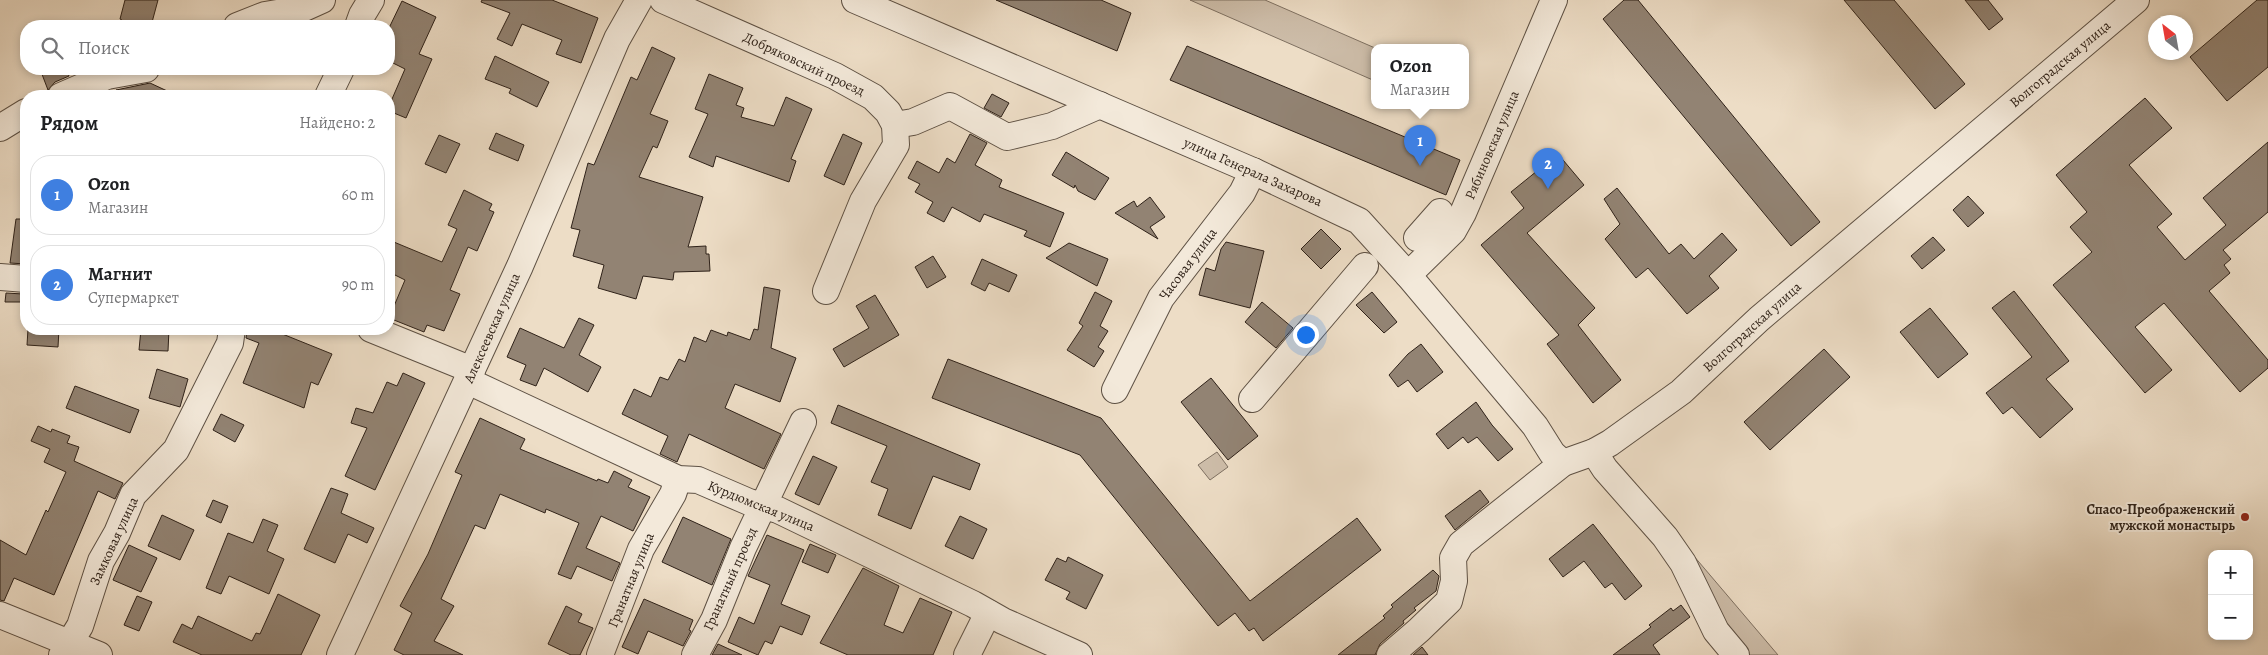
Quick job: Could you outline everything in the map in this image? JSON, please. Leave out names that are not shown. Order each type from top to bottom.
[{"type":"street","points":[[252,20],[265,15],[302,9],[322,0]]},
{"type":"street","points":[[360,20],[371,0]]},
{"type":"street","name":"Алексеевская улица","points":[[340,655],[520,266],[618,39],[639,0]]},
{"type":"street","name":"Добряковский проезд","points":[[663,0],[835,76],[873,97],[888,112],[895,125]]},
{"type":"street","name":"улица Генерала Захарова","points":[[855,0],[1253,170],[1359,221],[1408,275],[1535,426],[1552,453],[1563,463]]},
{"type":"street","name":"Рябиновская улица","points":[[1408,275],[1453,232],[1463,213],[1554,0]]},
{"type":"street","name":"Волгоградская улица","points":[[1390,655],[1449,601],[1454,581],[1453,558],[1460,544],[1563,463],[1594,452],[1681,392],[1759,319],[2136,0]]},
{"type":"street","points":[[75,90],[113,75]]},
{"type":"street","points":[[331,90],[338,75]]},
{"type":"street","points":[[826,291],[863,201],[896,145],[895,125],[913,122],[950,106],[1007,137],[1052,126],[1100,105]]},
{"type":"street","points":[[0,128],[20,116]]},
{"type":"street","name":"Часовая улица","points":[[1115,390],[1161,298],[1242,193],[1253,170]]},
{"type":"street","points":[[1417,238],[1440,212]]},
{"type":"street","points":[[1252,399],[1365,266]]},
{"type":"street","points":[[0,277],[20,279]]},
{"type":"street","name":"Замковая улица","points":[[66,650],[80,626],[101,561],[117,533],[133,495],[176,450],[230,343],[231,335]]},
{"type":"street","name":"Курдюмская улица","points":[[384,335],[678,479],[698,480],[763,506],[778,510],[988,613],[1079,655]]},
{"type":"street","name":"Гранатный проезд","points":[[695,655],[714,620],[743,548],[803,422]]},
{"type":"street","points":[[1594,452],[1604,469],[1643,510],[1670,543],[1683,563],[1716,631],[1736,655]]},
{"type":"street","name":"Гранатная улица","points":[[600,655],[641,549],[673,494],[678,479]]},
{"type":"street","points":[[967,655],[988,613]]},
{"type":"street","points":[[0,615],[66,650],[99,655]]},
{"type":"shaded area","points":[[1190,0],[1265,0],[1371,46],[1371,79]]},
{"type":"shaded area","points":[[1217,452],[1228,467],[1210,480],[1198,465]]},
{"type":"shaded area","points":[[1619,468],[1778,655],[1748,655],[1725,625]]},
{"type":"building","points":[[125,0],[158,0],[153,20],[120,19]]},
{"type":"building","points":[[482,0],[552,0],[598,18],[581,63],[556,54],[562,40],[522,24],[512,46],[497,39],[510,13],[481,2]]},
{"type":"building","points":[[996,0],[1101,0],[1131,13],[1117,51]]},
{"type":"building","points":[[1624,0],[1638,0],[1820,222],[1791,246],[1603,19]]},
{"type":"building","points":[[1844,0],[1894,0],[1965,84],[1935,109]]},
{"type":"building","points":[[1965,0],[1988,0],[2003,19],[1989,30]]},
{"type":"building","points":[[2257,0],[2268,0],[2268,67],[2227,101],[2193,60],[2193,54]]},
{"type":"building","points":[[402,1],[436,17],[419,54],[432,59],[406,118],[395,113],[395,92],[405,69],[395,64],[395,20],[393,20]]},
{"type":"building","points":[[1187,46],[1460,160],[1446,195],[1170,80]]},
{"type":"building","points":[[652,47],[675,58],[650,114],[668,121],[657,148],[653,146],[639,177],[703,197],[688,247],[706,246],[706,254],[709,254],[710,271],[674,272],[673,280],[643,276],[636,299],[598,288],[604,265],[573,256],[580,230],[571,228],[588,163],[594,165],[631,77],[637,80]]},
{"type":"building","points":[[495,56],[549,82],[537,107],[509,93],[511,89],[485,79]]},
{"type":"building","points":[[709,74],[743,88],[736,105],[744,108],[741,117],[774,126],[786,97],[812,109],[791,159],[796,161],[789,182],[716,156],[713,167],[689,157],[708,114],[695,109]]},
{"type":"building","points":[[42,75],[69,75],[55,82],[48,90]]},
{"type":"building","points":[[150,83],[165,90],[116,90]]},
{"type":"building","points":[[992,94],[1009,103],[1001,117],[984,108]]},
{"type":"building","points":[[2145,98],[2172,128],[2129,165],[2172,214],[2157,227],[2185,260],[2226,225],[2203,198],[2268,142],[2268,212],[2223,250],[2231,259],[2224,265],[2230,273],[2209,291],[2268,360],[2268,368],[2240,392],[2164,303],[2135,327],[2172,370],[2145,393],[2053,285],[2092,252],[2070,227],[2087,212],[2056,175]]},
{"type":"building","points":[[496,133],[524,145],[518,161],[489,149]]},
{"type":"building","points":[[843,134],[862,143],[844,185],[824,176]]},
{"type":"building","points":[[970,134],[987,143],[975,165],[1002,180],[999,187],[1064,213],[1050,247],[1024,236],[1027,231],[984,214],[980,222],[952,207],[944,222],[927,213],[933,202],[915,192],[920,184],[908,178],[917,161],[939,173],[947,158],[955,163]]},
{"type":"building","points":[[439,135],[460,144],[446,173],[425,164]]},
{"type":"building","points":[[1066,152],[1109,178],[1095,200],[1078,191],[1075,185],[1074,188],[1052,175]]},
{"type":"building","points":[[1558,154],[1584,185],[1527,233],[1595,308],[1578,325],[1621,380],[1593,403],[1547,344],[1559,335],[1481,245],[1524,208],[1511,192]]},
{"type":"building","points":[[1617,188],[1669,254],[1681,244],[1694,259],[1722,233],[1737,250],[1709,276],[1719,288],[1687,314],[1648,268],[1636,278],[1605,239],[1620,224],[1604,199]]},
{"type":"building","points":[[464,190],[492,204],[489,210],[494,212],[477,251],[468,247],[450,290],[460,294],[444,331],[427,325],[424,332],[395,320],[395,304],[405,280],[395,275],[395,242],[442,262],[457,229],[448,225]]},
{"type":"building","points":[[1968,196],[1984,213],[1968,227],[1953,210]]},
{"type":"building","points":[[1150,197],[1165,217],[1150,227],[1158,239],[1115,213],[1134,201],[1137,207]]},
{"type":"building","points":[[16,219],[20,219],[20,264],[10,263]]},
{"type":"building","points":[[1321,229],[1341,249],[1321,269],[1301,249]]},
{"type":"building","points":[[1933,237],[1945,250],[1922,269],[1911,256]]},
{"type":"building","points":[[1226,242],[1264,251],[1250,308],[1199,295],[1206,268],[1215,271],[1221,249]]},
{"type":"building","points":[[1069,243],[1108,259],[1097,286],[1046,258]]},
{"type":"building","points":[[933,256],[946,277],[927,288],[915,267]]},
{"type":"building","points":[[982,259],[1017,275],[1009,292],[989,283],[985,291],[971,284]]},
{"type":"building","points":[[764,287],[780,290],[771,348],[796,358],[780,402],[735,384],[725,408],[781,434],[764,469],[689,434],[677,462],[660,454],[668,436],[622,414],[634,389],[651,397],[660,377],[668,380],[679,359],[685,362],[694,337],[706,342],[711,330],[727,336],[728,332],[750,340],[754,329],[758,330]]},
{"type":"building","points":[[2014,291],[2069,361],[2046,379],[2073,409],[2040,438],[2012,407],[2003,414],[1986,393],[2032,357],[1992,308]]},
{"type":"building","points":[[1095,292],[1112,301],[1100,326],[1108,331],[1098,347],[1104,351],[1094,367],[1067,350],[1083,326],[1079,323]]},
{"type":"building","points":[[1372,292],[1397,322],[1384,333],[1356,305]]},
{"type":"building","points":[[6,293],[20,294],[20,302],[5,302]]},
{"type":"building","points":[[875,295],[899,335],[844,367],[833,349],[869,328],[856,306]]},
{"type":"building","points":[[1262,302],[1293,328],[1276,348],[1245,322]]},
{"type":"building","points":[[1930,308],[1968,354],[1938,378],[1900,332]]},
{"type":"building","points":[[579,318],[594,325],[579,355],[601,367],[588,392],[544,368],[536,386],[520,380],[526,365],[507,357],[520,328],[564,348]]},
{"type":"building","points":[[28,335],[59,335],[58,347],[27,345]]},
{"type":"building","points":[[140,335],[169,335],[168,351],[139,350]]},
{"type":"building","points":[[246,335],[285,335],[332,354],[318,385],[311,382],[304,408],[243,383],[259,343],[246,338]]},
{"type":"building","points":[[1421,344],[1443,372],[1417,392],[1408,380],[1398,387],[1389,375],[1408,354]]},
{"type":"building","points":[[1824,349],[1850,377],[1770,450],[1744,422]]},
{"type":"building","points":[[948,359],[1101,418],[1250,601],[1357,518],[1381,550],[1263,641],[1254,628],[1249,631],[1235,613],[1218,626],[1080,455],[932,398]]},
{"type":"building","points":[[157,369],[188,379],[180,407],[149,398]]},
{"type":"building","points":[[403,373],[425,383],[375,490],[345,476],[367,428],[351,423],[356,408],[373,413],[387,382],[397,386]]},
{"type":"building","points":[[1211,378],[1258,436],[1228,460],[1181,402]]},
{"type":"building","points":[[75,386],[139,410],[130,433],[66,408]]},
{"type":"building","points":[[1476,402],[1492,425],[1513,449],[1498,461],[1477,437],[1468,443],[1463,437],[1448,449],[1436,434]]},
{"type":"building","points":[[838,405],[980,464],[970,490],[933,476],[911,529],[878,515],[888,489],[871,482],[887,446],[831,423]]},
{"type":"building","points":[[221,414],[244,425],[235,442],[213,430]]},
{"type":"building","points":[[480,418],[525,439],[520,449],[597,481],[598,479],[608,483],[614,471],[632,480],[628,487],[650,497],[633,531],[601,516],[586,548],[620,563],[612,581],[577,566],[571,579],[558,574],[579,523],[546,509],[545,513],[500,494],[485,529],[475,525],[441,599],[454,606],[434,641],[463,655],[404,655],[394,650],[412,613],[400,606],[428,554],[462,475],[455,472]]},
{"type":"building","points":[[38,426],[51,432],[52,429],[70,436],[67,443],[79,447],[74,461],[123,483],[115,499],[98,491],[54,595],[14,578],[4,601],[0,600],[0,540],[26,555],[46,510],[48,512],[66,472],[44,462],[50,449],[31,441]]},
{"type":"building","points":[[813,456],[837,467],[819,505],[795,494]]},
{"type":"building","points":[[331,488],[348,494],[341,513],[374,528],[367,543],[348,534],[335,563],[304,549]]},
{"type":"building","points":[[1480,490],[1489,502],[1455,530],[1445,516]]},
{"type":"building","points":[[213,500],[228,506],[221,523],[206,516]]},
{"type":"building","points":[[162,515],[194,530],[180,560],[148,546]]},
{"type":"building","points":[[960,516],[987,529],[973,559],[945,546]]},
{"type":"building","points":[[683,517],[731,539],[712,585],[662,562]]},
{"type":"building","points":[[263,519],[278,525],[267,551],[284,559],[269,594],[229,576],[221,594],[206,588],[228,533],[253,543]]},
{"type":"building","points":[[1593,524],[1642,586],[1625,600],[1612,583],[1605,588],[1584,561],[1563,577],[1549,559]]},
{"type":"building","points":[[767,535],[804,550],[781,604],[810,616],[802,635],[780,626],[772,644],[765,641],[758,655],[728,642],[739,617],[754,624],[770,585],[748,576]]},
{"type":"building","points":[[810,544],[836,555],[828,573],[802,562]]},
{"type":"building","points":[[129,545],[157,558],[141,592],[113,580]]},
{"type":"building","points":[[1068,557],[1103,575],[1086,609],[1066,599],[1070,592],[1045,580],[1057,558],[1066,562]]},
{"type":"building","points":[[863,568],[899,586],[884,625],[903,633],[920,598],[952,612],[933,655],[848,655],[820,643]]},
{"type":"building","points":[[1433,570],[1439,576],[1436,591],[1414,608],[1416,610],[1403,621],[1404,623],[1380,644],[1375,655],[1338,655],[1385,618],[1383,616],[1393,607],[1391,605]]},
{"type":"building","points":[[278,594],[320,615],[301,655],[202,655],[173,642],[182,624],[192,629],[198,616],[252,641],[256,633],[260,634]]},
{"type":"building","points":[[137,596],[152,602],[139,631],[124,625]]},
{"type":"building","points":[[644,599],[693,620],[689,630],[691,631],[683,646],[648,631],[638,654],[622,647]]},
{"type":"building","points":[[1681,605],[1690,617],[1653,645],[1660,655],[1613,655],[1651,627],[1649,625],[1671,608],[1673,611]]},
{"type":"building","points":[[566,606],[582,614],[578,622],[593,628],[580,655],[571,655],[548,644]]},
{"type":"building","points":[[718,644],[742,655],[712,655]]},
{"type":"building","points":[[1422,647],[1428,655],[1413,655]]},
{"type":"place","name":"Ozon","points":[[1420,166]]},
{"type":"place","name":"Магнит","points":[[1548,189]]},
{"type":"place","name":"Спасо-Преображенский мужской монастырь","points":[[2245,517]]}]
